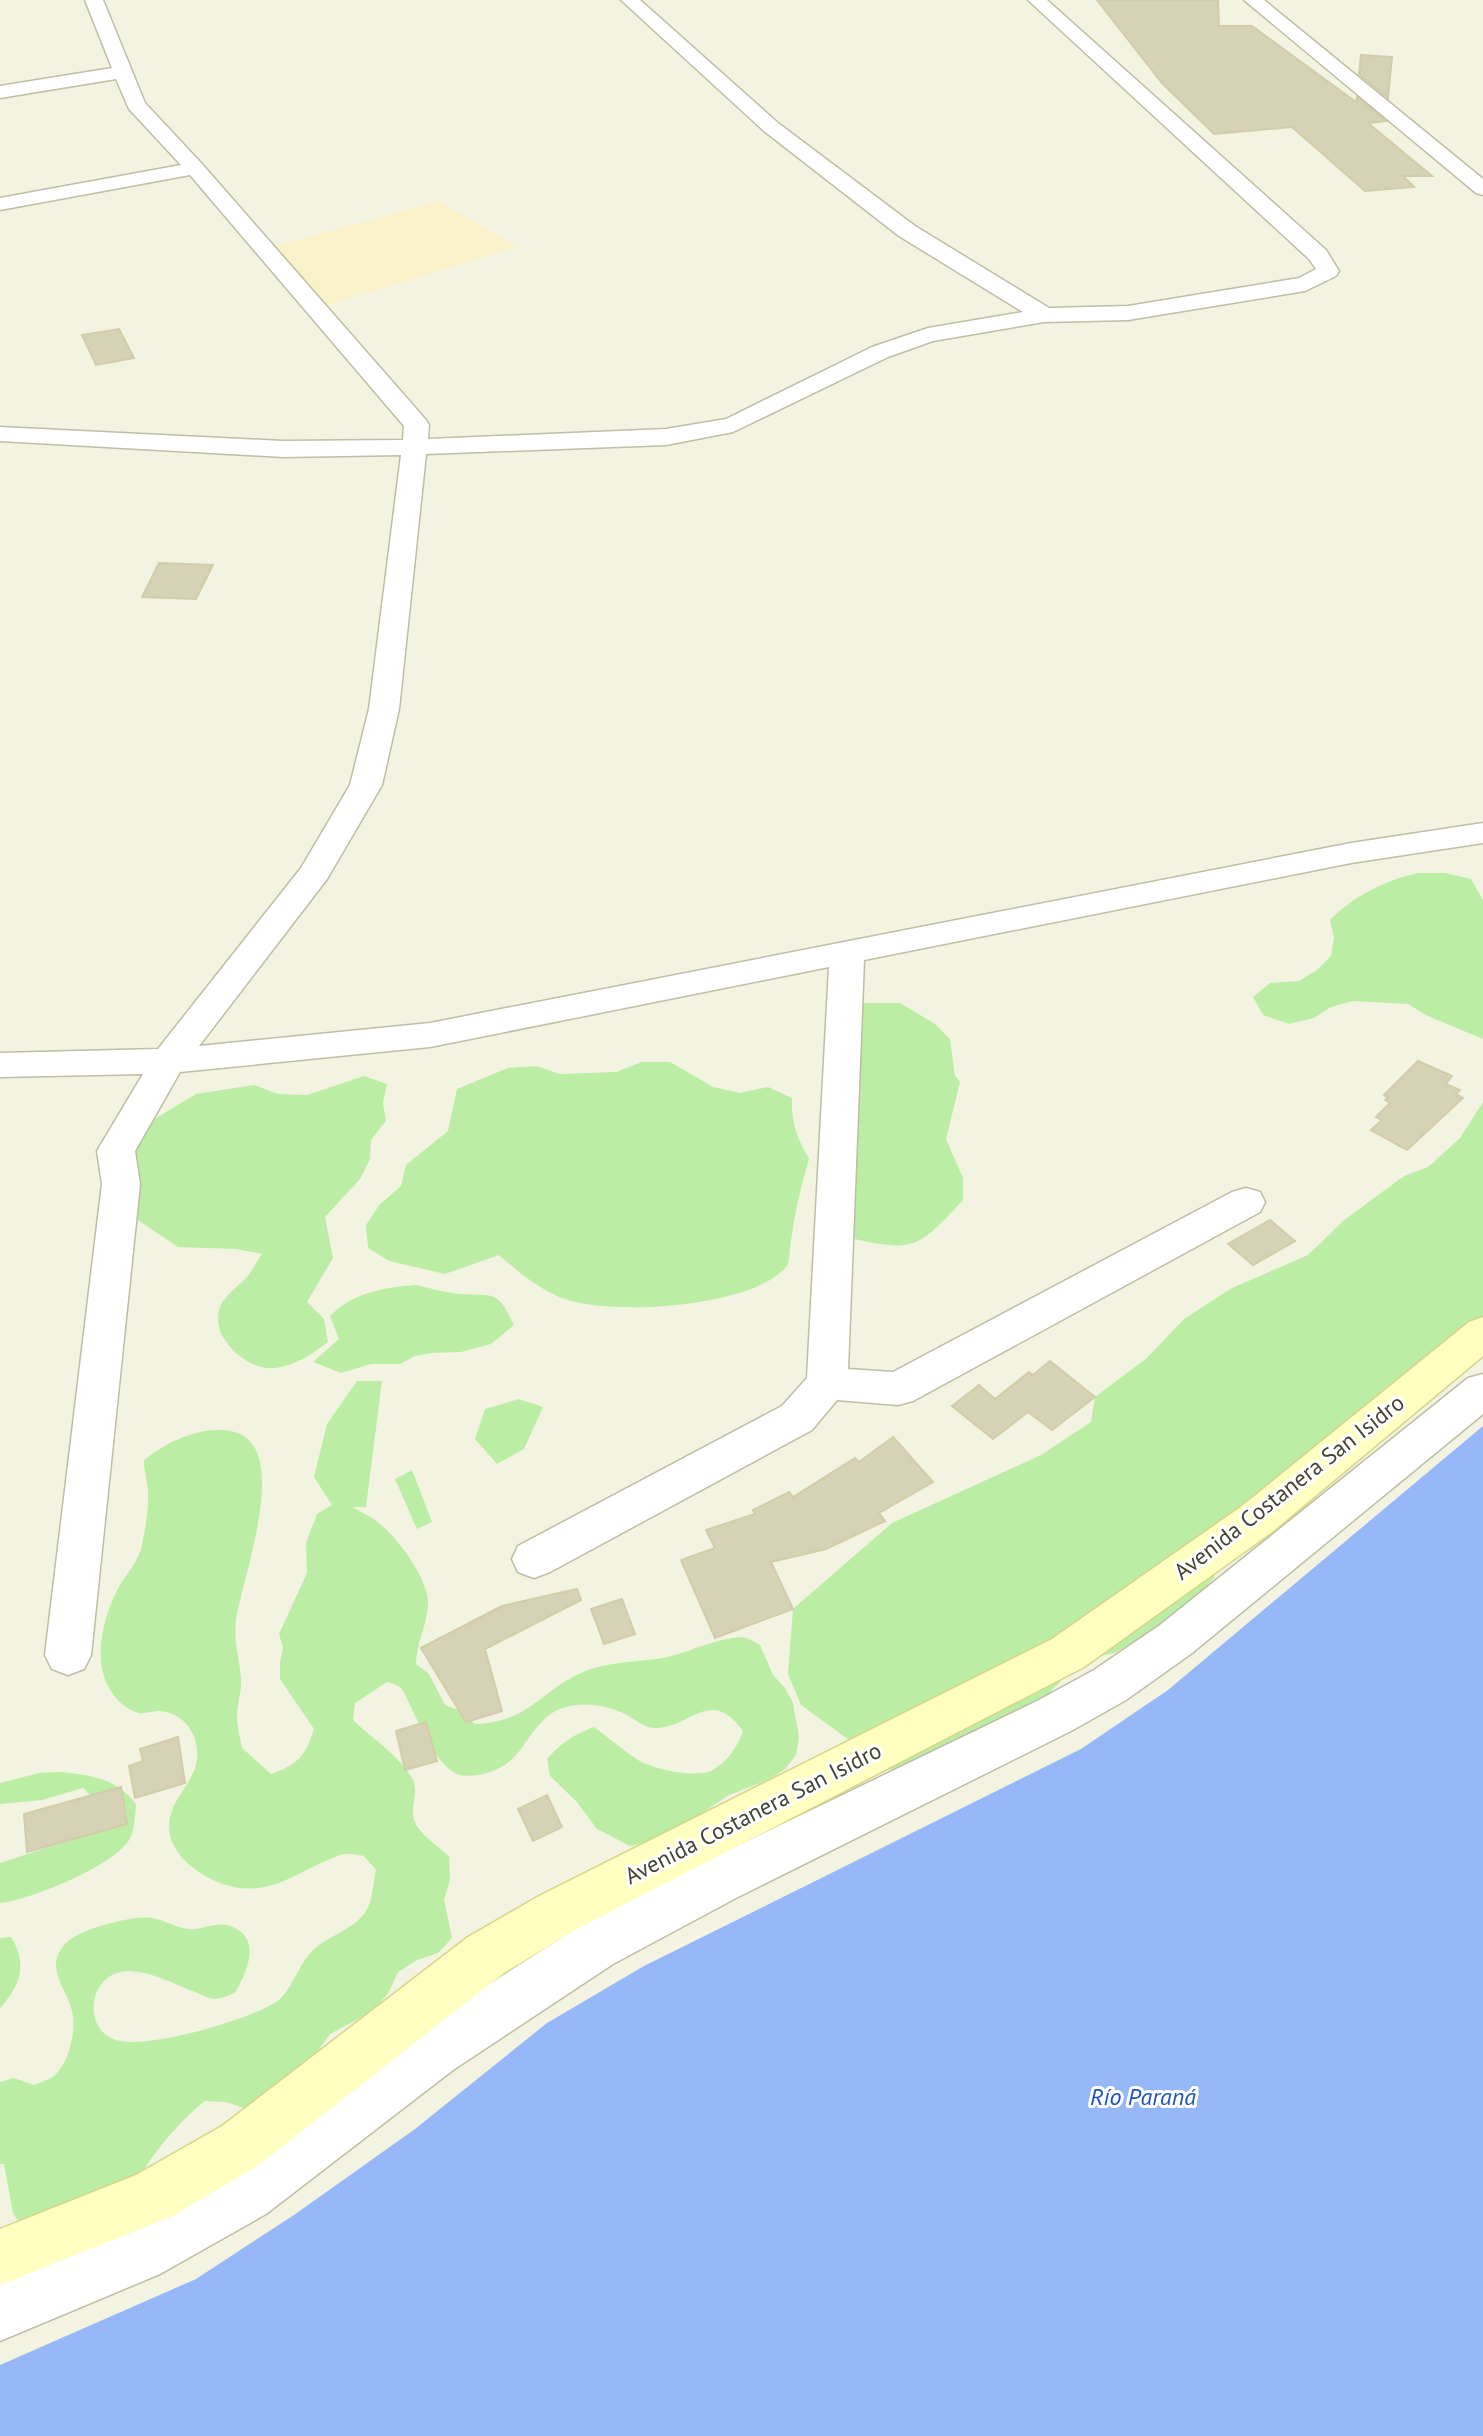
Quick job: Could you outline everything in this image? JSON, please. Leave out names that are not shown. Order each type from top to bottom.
[{"type":"main road","name":"Avenida Costanera San Isidro","points":[[0,2257],[153,2196],[241,2145],[486,1955],[557,1913],[1068,1653],[1257,1519],[1483,1333]]},
{"type":"street","points":[[68,1655],[121,1184],[116,1151],[168,1062],[315,872],[366,785],[384,709],[417,425],[195,168],[136,105],[94,0]]},
{"type":"street","points":[[630,0],[771,127],[907,231],[1044,315]]},
{"type":"street","points":[[0,434],[283,449],[416,447],[666,437],[733,425],[880,352],[916,339],[1044,315],[1128,313],[1304,284],[1328,271],[1318,255],[1037,0]]},
{"type":"street","points":[[1253,0],[1483,189]]},
{"type":"street","points":[[0,92],[123,72]]},
{"type":"street","points":[[0,204],[195,168]]},
{"type":"street","points":[[0,1065],[168,1062],[430,1035],[1351,853],[1483,833]]},
{"type":"street","points":[[534,1559],[797,1418],[827,1383],[847,953]]},
{"type":"street","points":[[827,1383],[898,1388],[1246,1202]]},
{"type":"street","points":[[0,2312],[141,2254],[246,2194],[434,2051],[595,1946],[718,1881],[1054,1716],[1110,1685],[1176,1639],[1483,1390]]},
{"type":"shaded area","points":[[439,201],[517,247],[316,309],[268,248]]},
{"type":"green space","points":[[1419,873],[1445,873],[1471,879],[1483,900],[1483,1039],[1428,1016],[1408,1004],[1353,1001],[1331,1007],[1314,1018],[1289,1024],[1263,1015],[1253,997],[1270,983],[1299,981],[1317,970],[1331,956],[1334,938],[1330,920],[1371,890]]},
{"type":"green space","points":[[854,1003],[900,1003],[935,1024],[950,1039],[955,1076],[960,1082],[946,1139],[963,1178],[963,1200],[934,1229],[912,1243],[886,1245],[845,1237]]},
{"type":"green space","points":[[642,1062],[670,1062],[713,1087],[740,1093],[768,1087],[792,1098],[796,1130],[809,1159],[793,1225],[788,1264],[768,1281],[743,1292],[713,1299],[647,1307],[615,1307],[565,1299],[547,1291],[499,1255],[445,1274],[389,1261],[368,1248],[366,1225],[380,1204],[401,1186],[406,1165],[448,1131],[457,1089],[508,1068],[536,1066],[560,1074],[616,1072]]},
{"type":"green space","points":[[364,1076],[387,1084],[383,1103],[386,1121],[371,1140],[370,1159],[360,1179],[325,1217],[333,1258],[307,1302],[324,1319],[328,1342],[289,1365],[266,1368],[256,1365],[230,1347],[220,1329],[218,1313],[220,1306],[247,1277],[262,1254],[236,1249],[178,1247],[138,1220],[124,1159],[148,1123],[196,1094],[254,1085],[278,1094],[307,1095]]},
{"type":"green space","points":[[1483,1102],[1483,1328],[1316,1487],[1301,1510],[1276,1527],[1220,1552],[1214,1578],[1173,1621],[1114,1653],[1081,1660],[994,1750],[930,1776],[889,1769],[801,1705],[788,1674],[793,1609],[892,1523],[1041,1455],[1091,1422],[1095,1397],[1147,1358],[1184,1319],[1232,1288],[1308,1255],[1343,1221],[1404,1176],[1428,1167],[1460,1138]]},
{"type":"green space","points":[[416,1285],[450,1293],[494,1297],[499,1300],[514,1325],[491,1344],[461,1352],[415,1356],[400,1364],[371,1364],[341,1373],[313,1362],[339,1339],[330,1316],[339,1308],[370,1293]]},
{"type":"green space","points":[[357,1381],[382,1381],[366,1507],[352,1507],[387,1530],[403,1548],[422,1580],[428,1608],[416,1664],[429,1674],[445,1705],[463,1712],[475,1724],[494,1722],[523,1711],[572,1677],[588,1670],[668,1657],[721,1640],[743,1637],[760,1645],[773,1675],[785,1688],[793,1703],[799,1737],[796,1755],[785,1769],[768,1780],[729,1795],[653,1841],[630,1846],[597,1829],[576,1801],[550,1776],[547,1759],[568,1740],[594,1727],[645,1763],[675,1772],[706,1773],[723,1762],[738,1742],[743,1731],[732,1718],[711,1710],[670,1725],[653,1728],[606,1707],[586,1704],[566,1707],[548,1716],[508,1763],[487,1773],[463,1776],[452,1771],[436,1755],[402,1689],[387,1682],[355,1703],[353,1720],[407,1770],[415,1787],[415,1821],[422,1833],[449,1856],[450,1880],[444,1900],[452,1938],[438,1953],[417,1960],[398,1972],[389,1992],[373,2011],[330,2034],[315,2055],[247,2109],[226,2102],[205,2101],[181,2123],[160,2148],[123,2202],[24,2230],[13,2213],[4,2164],[0,2164],[0,2082],[14,2078],[34,2085],[50,2079],[68,2055],[73,2018],[56,1969],[59,1952],[66,1943],[94,1928],[143,1918],[156,1919],[188,1929],[225,1925],[240,1931],[249,1946],[247,1965],[235,1993],[222,1998],[210,1998],[155,1976],[133,1971],[123,1971],[105,1980],[95,1998],[95,2018],[99,2028],[116,2040],[151,2041],[224,2024],[266,2008],[279,2000],[311,1952],[361,1918],[368,1907],[376,1870],[364,1856],[344,1854],[277,1883],[249,1889],[209,1878],[185,1861],[171,1838],[169,1825],[175,1803],[195,1767],[196,1742],[186,1723],[174,1715],[160,1711],[139,1713],[122,1704],[106,1682],[101,1654],[103,1630],[110,1606],[141,1549],[148,1498],[144,1460],[171,1443],[201,1432],[222,1430],[245,1437],[258,1455],[262,1480],[260,1510],[236,1621],[235,1636],[241,1684],[237,1711],[238,1728],[242,1748],[271,1774],[300,1758],[314,1729],[280,1679],[283,1648],[279,1634],[307,1573],[306,1543],[317,1514],[332,1505],[314,1477],[327,1424]]},
{"type":"green space","points":[[519,1399],[543,1407],[524,1449],[497,1464],[475,1439],[485,1409]]},
{"type":"green space","points":[[412,1470],[432,1522],[417,1529],[395,1479]]},
{"type":"green space","points":[[59,1772],[102,1779],[128,1795],[136,1804],[131,1836],[124,1847],[93,1869],[51,1888],[0,1903],[0,1863],[61,1843],[80,1832],[95,1800],[83,1788],[42,1800],[0,1804],[0,1783],[39,1773]]},
{"type":"green space","points":[[11,1937],[19,1956],[19,1974],[13,1991],[0,2008],[0,1938]]},
{"type":"water","name":"Río Paraná","points":[[1483,1426],[1483,2436],[0,2436],[0,2365],[196,2279],[294,2215],[415,2129],[547,2023],[644,1966],[1081,1749],[1168,1690]]},
{"type":"building","points":[[1097,0],[1218,0],[1219,26],[1252,26],[1356,102],[1357,97],[1386,121],[1368,123],[1432,176],[1403,176],[1414,187],[1365,191],[1292,127],[1214,134],[1162,83]]},
{"type":"building","points":[[1361,55],[1392,57],[1388,98],[1359,74]]},
{"type":"building","points":[[119,329],[134,358],[96,365],[82,335]]},
{"type":"building","points":[[159,563],[213,565],[196,599],[142,597]]},
{"type":"building","points":[[1418,1061],[1452,1076],[1446,1084],[1460,1090],[1456,1094],[1463,1098],[1407,1150],[1371,1130],[1382,1120],[1376,1117],[1390,1103],[1385,1100],[1388,1097],[1384,1095]]},
{"type":"building","points":[[1270,1220],[1295,1241],[1253,1265],[1228,1244]]},
{"type":"building","points":[[1050,1361],[1095,1397],[1052,1430],[1028,1412],[993,1439],[952,1406],[979,1385],[995,1399],[1029,1372],[1033,1375]]},
{"type":"building","points":[[893,1437],[933,1482],[879,1513],[885,1521],[826,1549],[771,1562],[793,1609],[715,1638],[681,1560],[715,1548],[706,1530],[755,1514],[753,1510],[789,1492],[793,1497],[855,1458],[859,1462]]},
{"type":"building","points":[[577,1589],[581,1600],[485,1649],[502,1711],[466,1722],[421,1648],[502,1606]]},
{"type":"building","points":[[622,1599],[635,1634],[604,1644],[591,1609]]},
{"type":"building","points":[[426,1722],[437,1761],[405,1770],[396,1731]]},
{"type":"building","points":[[178,1737],[185,1783],[135,1798],[129,1766],[143,1761],[140,1749]]},
{"type":"building","points":[[121,1787],[127,1824],[27,1852],[24,1814]]},
{"type":"building","points":[[547,1795],[562,1827],[533,1841],[518,1809]]}]
